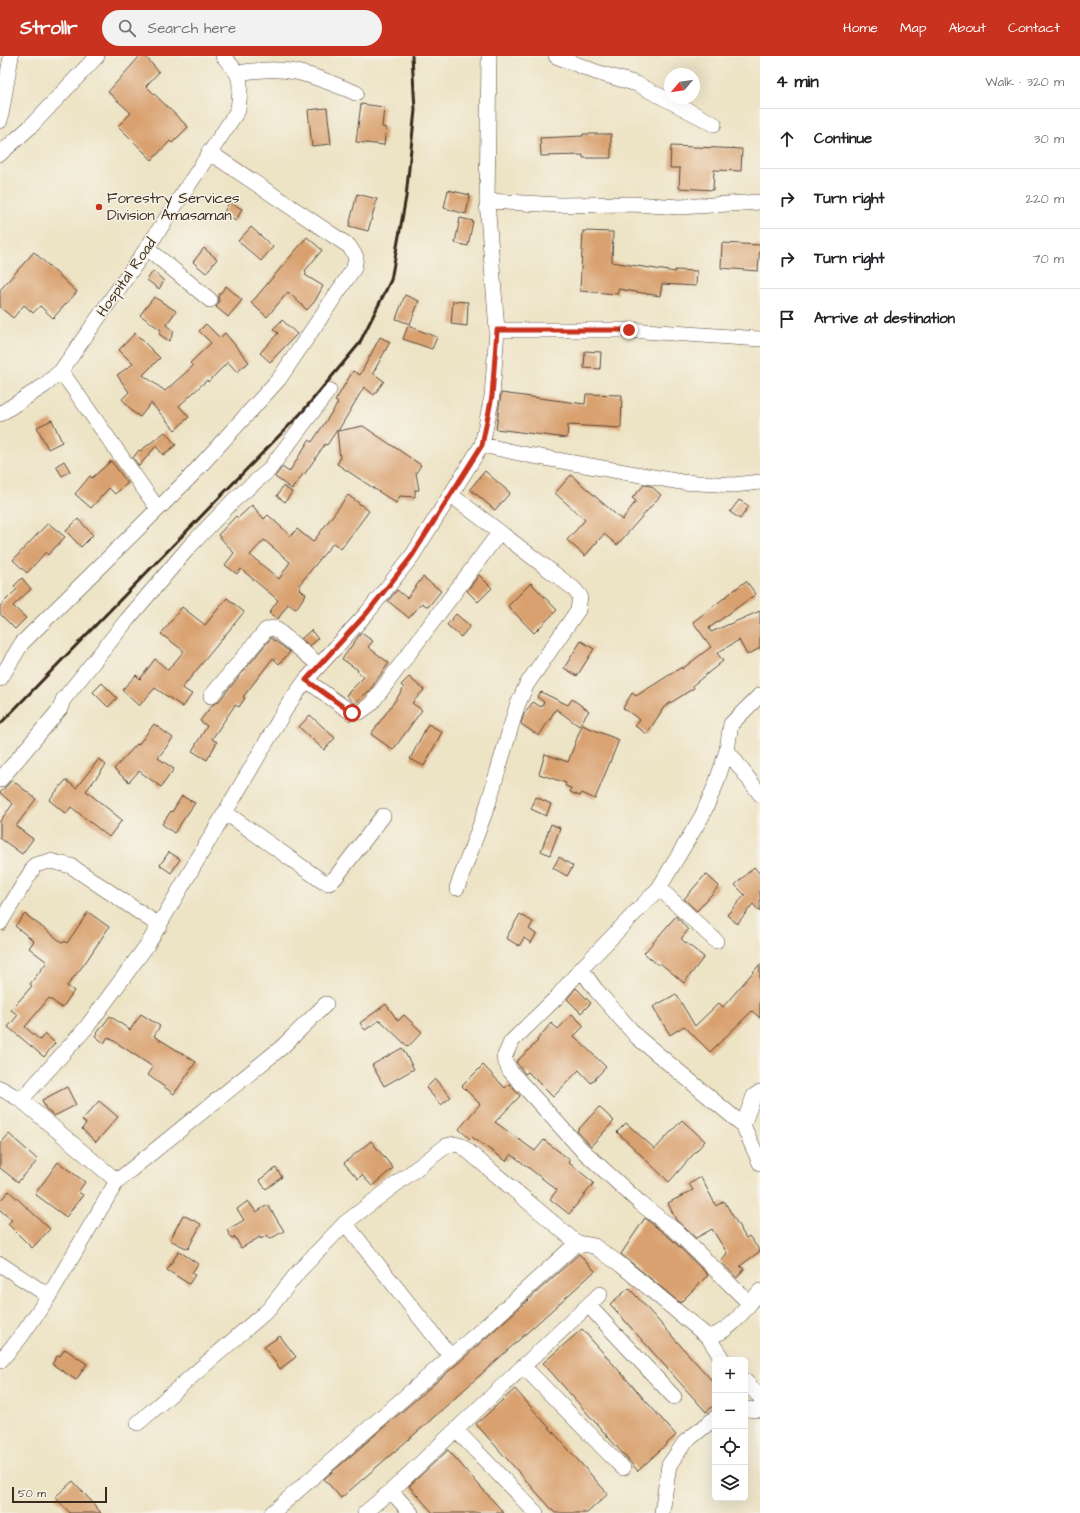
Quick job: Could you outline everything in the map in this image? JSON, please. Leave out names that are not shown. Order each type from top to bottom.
[{"type":"street","points":[[0,121],[11,56]]},
{"type":"street","points":[[0,154],[30,127],[97,56]]},
{"type":"street","points":[[223,56],[238,73],[268,69],[292,70],[313,76],[356,93]]},
{"type":"street","points":[[21,1100],[86,1028],[148,944],[160,926],[288,705],[306,680],[367,613],[412,556],[482,445],[492,396],[497,330],[487,202],[489,56]]},
{"type":"street","points":[[556,56],[596,72],[637,84],[714,124]]},
{"type":"street","name":"Hospital Road","points":[[0,414],[45,385],[61,371],[147,248],[238,110],[241,84],[238,73]]},
{"type":"street","points":[[0,679],[22,643],[191,476],[279,379],[354,268],[356,256],[349,246],[209,152]]},
{"type":"street","points":[[487,202],[633,204],[680,207],[760,202]]},
{"type":"street","points":[[147,248],[210,300]]},
{"type":"street","points":[[497,330],[629,330],[760,339]]},
{"type":"street","points":[[61,371],[158,509]]},
{"type":"street","points":[[0,780],[60,709],[63,700],[123,625],[189,547],[234,500],[268,471],[329,390]]},
{"type":"street","points":[[482,445],[528,455],[638,473],[680,482],[734,485],[760,482]]},
{"type":"street","points":[[451,495],[499,533],[574,588],[580,596],[578,610],[527,684],[517,706],[488,804],[457,888]]},
{"type":"street","points":[[306,680],[352,713],[360,712],[371,704],[499,533]]},
{"type":"street","points":[[211,696],[266,630],[272,628],[277,630],[319,666]]},
{"type":"street","points":[[749,1303],[676,1232],[596,1163],[510,1070],[504,1058],[511,1042],[557,997],[581,969],[660,888],[702,816],[716,784],[727,750],[731,724],[760,695]]},
{"type":"street","points":[[727,750],[760,794]]},
{"type":"street","points":[[226,812],[322,881],[329,882],[335,878],[382,816]]},
{"type":"street","points":[[0,923],[35,865],[50,860],[71,866],[160,926]]},
{"type":"street","points":[[660,888],[716,942]]},
{"type":"street","points":[[581,969],[596,990],[637,1037],[744,1125],[760,1163]]},
{"type":"street","points":[[0,1361],[20,1338],[49,1296],[117,1181],[282,1047],[326,1004]]},
{"type":"street","points":[[0,1088],[21,1100],[117,1181]]},
{"type":"street","points":[[744,1125],[754,1096],[760,1092]]},
{"type":"street","points":[[138,1423],[269,1309],[299,1271],[345,1223],[446,1146],[454,1144],[462,1146],[577,1243],[594,1246],[621,1265],[708,1337],[721,1357]]},
{"type":"street","points":[[345,1223],[451,1356]]},
{"type":"street","points":[[272,1513],[577,1243]]},
{"type":"street","points":[[0,1264],[49,1296]]},
{"type":"street","points":[[708,1337],[720,1334],[736,1321],[760,1291]]},
{"type":"street","points":[[365,1513],[391,1491],[600,1294]]},
{"type":"street","points":[[588,1306],[674,1398]]},
{"type":"street","points":[[524,1366],[623,1468]]},
{"type":"street","points":[[748,1384],[760,1397]]},
{"type":"street","points":[[748,1409],[760,1410]]},
{"type":"street","points":[[662,1513],[669,1465],[685,1442],[712,1420]]},
{"type":"street","points":[[456,1430],[536,1513]]},
{"type":"street","points":[[391,1491],[411,1513]]},
{"type":"building","points":[[140,56],[145,56],[159,72],[146,86],[188,127],[172,143],[170,141],[152,160],[118,126],[131,113],[108,92]]},
{"type":"building","points":[[361,104],[384,107],[382,127],[386,128],[384,145],[356,142]]},
{"type":"building","points":[[327,108],[331,144],[312,146],[308,110]]},
{"type":"building","points":[[583,134],[611,134],[611,158],[583,158],[583,155],[541,156],[540,138],[583,136]]},
{"type":"building","points":[[671,146],[742,149],[741,171],[714,170],[713,190],[679,188],[680,168],[670,168]]},
{"type":"building","points":[[448,190],[470,195],[466,214],[444,208]]},
{"type":"building","points":[[357,194],[377,199],[368,231],[349,226]]},
{"type":"building","points":[[229,202],[242,209],[236,221],[223,214]]},
{"type":"building","points":[[460,218],[473,221],[468,246],[455,243]]},
{"type":"building","points":[[251,227],[273,247],[261,261],[238,241]]},
{"type":"building","points":[[583,231],[613,232],[612,262],[675,272],[675,270],[697,271],[696,286],[662,284],[660,296],[618,289],[618,294],[580,291]]},
{"type":"building","points":[[307,237],[322,250],[305,271],[307,273],[305,275],[323,286],[315,301],[307,310],[288,292],[267,317],[251,303]]},
{"type":"building","points":[[722,243],[760,245],[758,271],[721,268]]},
{"type":"building","points":[[204,248],[217,259],[206,273],[193,262]]},
{"type":"building","points":[[34,252],[77,292],[53,318],[40,306],[33,313],[24,305],[13,318],[0,307],[0,290]]},
{"type":"building","points":[[153,271],[164,281],[159,289],[147,280]]},
{"type":"building","points":[[226,286],[242,300],[228,317],[216,307],[219,302],[218,296]]},
{"type":"building","points":[[405,295],[419,301],[410,324],[396,319]]},
{"type":"building","points":[[154,297],[176,311],[166,325],[174,332],[169,341],[159,334],[161,330],[140,315]]},
{"type":"building","points":[[453,301],[468,302],[467,326],[451,324]]},
{"type":"building","points":[[282,320],[297,334],[270,362],[260,353],[278,333],[273,329]]},
{"type":"building","points":[[206,324],[220,338],[225,333],[249,362],[237,372],[228,362],[208,382],[207,380],[179,406],[189,417],[175,430],[151,403],[140,417],[133,412],[122,399],[129,392],[117,375],[133,364],[119,350],[135,333],[160,358],[143,375],[165,391],[193,366],[190,363],[211,343],[199,331]]},
{"type":"building","points":[[408,326],[437,337],[432,349],[403,339]]},
{"type":"building","points":[[380,337],[390,342],[373,373],[384,381],[374,395],[364,387],[338,431],[363,426],[421,465],[416,473],[419,490],[415,490],[415,497],[400,496],[396,503],[337,464],[340,459],[337,430],[292,489],[275,477],[282,467],[289,472],[309,440],[312,442],[338,403],[335,401],[353,371],[360,375]]},
{"type":"building","points":[[585,351],[601,352],[600,369],[584,368]]},
{"type":"building","points":[[501,393],[585,404],[586,394],[622,395],[621,428],[568,425],[567,438],[496,429]]},
{"type":"building","points":[[52,420],[62,442],[48,449],[37,427]]},
{"type":"building","points":[[165,432],[176,445],[163,455],[156,446],[139,466],[133,458],[139,450],[140,451]]},
{"type":"building","points":[[64,461],[70,471],[62,476],[56,466]]},
{"type":"building","points":[[111,461],[128,483],[115,494],[109,488],[91,508],[75,494],[90,476],[92,478]]},
{"type":"building","points":[[485,471],[510,493],[495,510],[470,489]]},
{"type":"building","points":[[571,475],[622,520],[636,501],[632,498],[644,485],[651,486],[661,495],[617,545],[604,534],[585,556],[567,540],[585,520],[555,493]]},
{"type":"building","points":[[283,486],[292,492],[285,502],[277,496]]},
{"type":"building","points":[[348,495],[369,511],[341,549],[333,543],[299,585],[301,586],[299,589],[306,594],[296,609],[288,604],[278,619],[269,613],[278,600],[241,569],[237,574],[225,565],[234,553],[218,535],[236,516],[238,518],[252,505],[264,519],[268,515],[291,536],[297,529],[313,542]],"holes":[[[264,540],[290,562],[279,579],[250,555]]]},
{"type":"building","points":[[739,500],[749,506],[740,519],[730,512]]},
{"type":"building","points":[[78,519],[93,535],[81,547],[66,531]]},
{"type":"building","points":[[48,523],[65,537],[48,555],[46,552],[27,573],[13,560]]},
{"type":"building","points":[[479,575],[492,588],[478,602],[467,591]]},
{"type":"building","points":[[423,577],[441,591],[428,607],[422,603],[409,618],[388,601],[397,590],[407,598]]},
{"type":"building","points":[[22,578],[31,589],[13,606],[26,618],[15,629],[0,614],[0,606],[17,589],[14,586]]},
{"type":"building","points":[[746,581],[756,594],[709,628],[711,632],[760,611],[760,648],[747,655],[739,640],[717,653],[723,661],[693,685],[694,688],[664,707],[647,734],[635,726],[640,720],[623,708],[632,693],[636,696],[682,667],[682,669],[711,647],[693,622]]},
{"type":"building","points":[[531,583],[557,610],[534,633],[508,606]]},
{"type":"building","points":[[227,598],[244,612],[182,688],[192,694],[183,707],[155,688],[139,706],[122,690],[136,675],[140,679],[155,659],[168,670],[184,651],[161,634],[182,607],[205,625]]},
{"type":"building","points":[[456,614],[470,626],[461,637],[447,625]]},
{"type":"building","points":[[311,630],[318,639],[310,646],[301,639]]},
{"type":"building","points":[[361,633],[373,641],[368,647],[389,663],[369,691],[354,704],[346,695],[364,677],[357,671],[358,670],[342,659]]},
{"type":"building","points":[[271,638],[290,652],[279,664],[273,658],[243,697],[245,698],[239,707],[235,705],[212,739],[217,742],[207,760],[192,751],[207,726],[200,721],[212,705],[218,702]]},
{"type":"building","points":[[581,641],[594,649],[577,676],[564,668]]},
{"type":"building","points":[[409,677],[424,690],[412,703],[422,710],[393,750],[371,734],[404,688],[401,685]]},
{"type":"building","points":[[102,683],[117,698],[108,707],[93,692]]},
{"type":"building","points":[[541,692],[568,705],[572,699],[589,711],[579,726],[556,709],[539,736],[521,724],[524,714],[533,702],[541,707],[544,702],[537,697]]},
{"type":"building","points":[[310,715],[335,738],[324,750],[299,727]]},
{"type":"building","points":[[154,724],[173,738],[158,758],[174,769],[161,787],[139,771],[129,782],[114,769],[137,744],[138,745]]},
{"type":"building","points":[[428,724],[442,732],[424,766],[410,759]]},
{"type":"building","points":[[582,725],[619,740],[595,799],[582,793],[580,796],[570,792],[571,788],[565,786],[566,783],[539,774],[545,754],[568,762]]},
{"type":"building","points":[[99,759],[106,765],[86,791],[122,820],[109,837],[71,807],[66,814],[49,800],[66,780],[76,788]]},
{"type":"building","points":[[12,780],[36,799],[16,826],[33,839],[22,854],[0,838],[0,821],[13,804],[0,793]]},
{"type":"building","points":[[182,796],[195,803],[174,833],[162,824]]},
{"type":"building","points":[[536,797],[551,804],[546,816],[531,809]]},
{"type":"building","points":[[551,824],[560,828],[550,855],[541,851]]},
{"type":"building","points":[[169,852],[180,859],[171,873],[160,865]]},
{"type":"building","points":[[559,857],[573,866],[567,876],[553,868]]},
{"type":"building","points":[[754,867],[760,874],[760,912],[753,904],[737,924],[727,915],[745,895],[735,885]]},
{"type":"building","points":[[706,874],[719,886],[697,911],[684,899]]},
{"type":"building","points":[[88,912],[109,927],[85,963],[67,986],[74,991],[62,1008],[49,998],[25,1027],[40,1040],[45,1034],[55,1043],[44,1057],[8,1027],[18,1015],[11,1010],[32,986],[30,984],[47,962],[29,948],[34,941],[15,926],[25,914],[63,943],[65,941],[67,943]]},
{"type":"building","points":[[520,914],[533,922],[529,929],[536,934],[531,943],[524,938],[519,946],[506,938]]},
{"type":"building","points":[[676,916],[688,930],[681,939],[704,957],[684,983],[660,963],[658,965],[644,953]]},
{"type":"building","points":[[760,964],[760,1018],[752,1011],[710,1052],[684,1026],[670,1035],[653,1007],[676,994],[695,1026],[719,1003],[723,1007]]},
{"type":"building","points":[[576,988],[591,1003],[581,1013],[567,999]]},
{"type":"building","points":[[386,1004],[398,1021],[404,1015],[422,1032],[408,1047],[380,1020],[365,1030],[360,1023]]},
{"type":"building","points":[[141,1014],[160,1026],[154,1036],[196,1062],[174,1094],[148,1075],[153,1067],[108,1037],[104,1043],[95,1036],[110,1016],[130,1030]]},
{"type":"building","points":[[572,1014],[584,1026],[574,1036],[606,1067],[591,1083],[579,1070],[553,1097],[528,1072],[525,1074],[516,1062],[538,1041],[537,1040],[551,1023],[558,1029]]},
{"type":"building","points":[[402,1048],[414,1069],[384,1086],[372,1065]]},
{"type":"building","points":[[483,1065],[505,1088],[509,1084],[520,1096],[495,1122],[535,1151],[544,1140],[570,1160],[568,1162],[594,1183],[569,1214],[550,1199],[557,1190],[511,1154],[506,1161],[472,1137],[470,1139],[459,1129],[480,1104],[462,1086]]},
{"type":"building","points":[[435,1079],[451,1097],[441,1105],[426,1088]]},
{"type":"building","points":[[67,1087],[76,1105],[54,1116],[46,1109],[42,1100]]},
{"type":"building","points":[[99,1101],[118,1117],[96,1142],[82,1129],[86,1123],[82,1120]]},
{"type":"building","points":[[599,1107],[614,1121],[591,1146],[577,1131]]},
{"type":"building","points":[[682,1120],[705,1141],[669,1182],[617,1132],[626,1123],[655,1149]]},
{"type":"building","points":[[9,1134],[38,1160],[18,1182],[0,1168],[0,1144]]},
{"type":"building","points":[[371,1141],[393,1168],[372,1186],[362,1175],[358,1179],[344,1163]]},
{"type":"building","points":[[58,1162],[85,1182],[78,1192],[83,1195],[66,1217],[35,1194]]},
{"type":"building","points":[[276,1168],[282,1177],[266,1189],[259,1180]]},
{"type":"building","points":[[701,1177],[716,1206],[724,1201],[746,1238],[749,1236],[760,1251],[740,1266],[744,1269],[737,1278],[721,1262],[727,1253],[712,1229],[696,1238],[676,1220],[668,1203],[693,1190],[689,1184]]},
{"type":"building","points":[[9,1191],[50,1229],[32,1248],[8,1224],[12,1220],[0,1210],[0,1201]]},
{"type":"building","points":[[248,1201],[256,1212],[268,1205],[284,1231],[270,1239],[267,1235],[261,1239],[260,1237],[241,1248],[235,1237],[232,1239],[227,1230],[244,1220],[237,1209]]},
{"type":"building","points":[[183,1215],[201,1224],[188,1249],[170,1240]]},
{"type":"building","points":[[645,1218],[670,1238],[708,1275],[680,1303],[621,1254]]},
{"type":"building","points":[[179,1251],[198,1264],[192,1273],[195,1275],[189,1284],[167,1270]]},
{"type":"building","points":[[579,1254],[595,1271],[424,1426],[341,1498],[324,1479],[457,1364]]},
{"type":"building","points":[[629,1288],[712,1381],[712,1407],[706,1412],[610,1304]]},
{"type":"building","points":[[582,1329],[676,1435],[638,1471],[543,1363]]},
{"type":"building","points":[[280,1336],[296,1357],[280,1369],[264,1347]]},
{"type":"building","points":[[65,1349],[87,1364],[76,1380],[52,1364],[58,1355],[60,1356]]},
{"type":"building","points":[[515,1389],[608,1494],[587,1513],[555,1513],[476,1424]]},
{"type":"building","points":[[448,1450],[504,1513],[433,1513],[409,1486]]},
{"type":"building","points":[[73,1481],[101,1513],[70,1513],[55,1497]]},
{"type":"railway","points":[[0,724],[303,411],[359,344],[391,280],[406,197],[415,110],[412,56]]},
{"type":"place","name":"Forestry Services Division Amasaman","points":[[99,207]]},
{"type":"route","points":[[352,713],[306,680],[348,632],[367,613],[412,556],[482,445],[492,396],[497,330],[629,330]]}]
